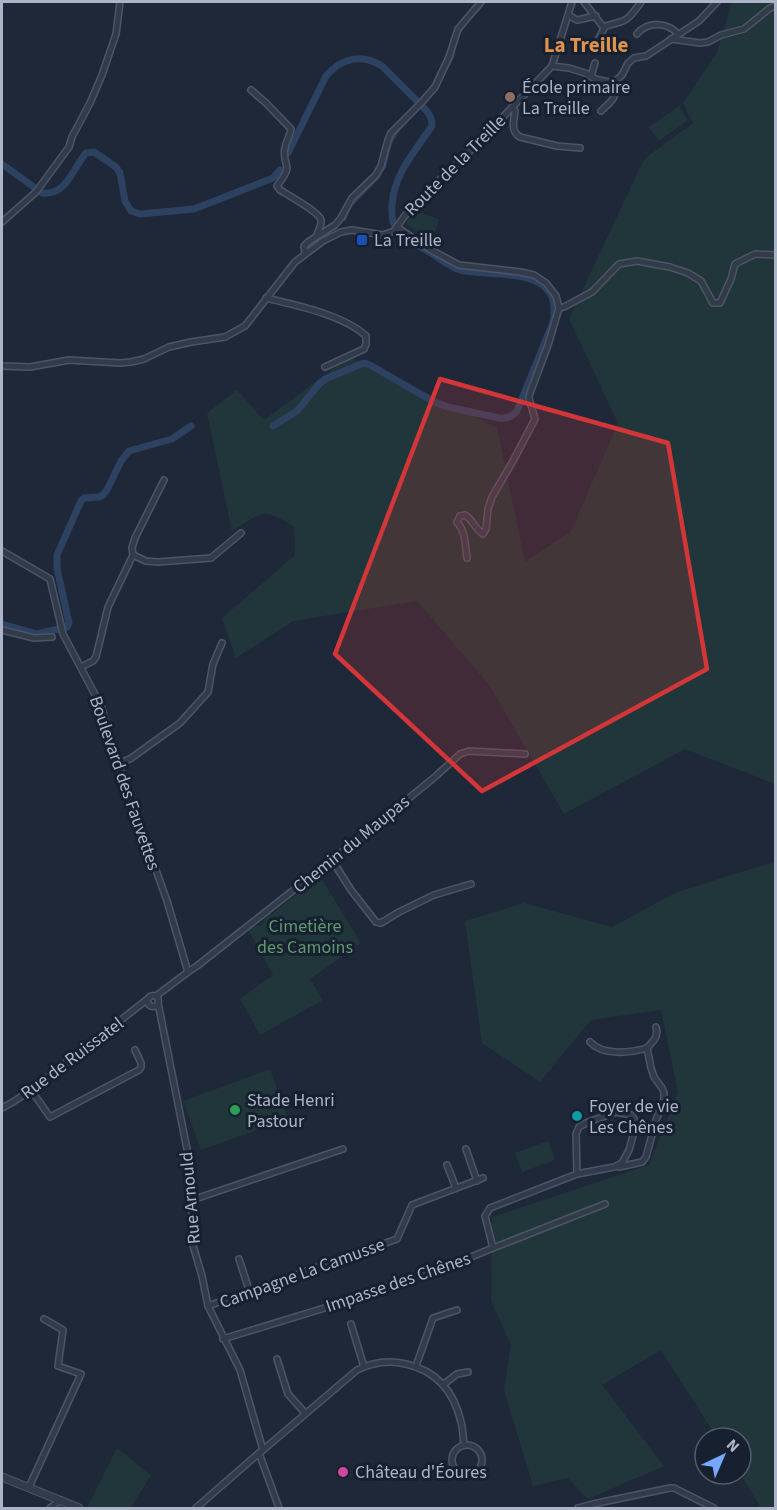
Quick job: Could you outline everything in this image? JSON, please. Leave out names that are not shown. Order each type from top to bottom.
[{"type":"street","points":[[2,222],[38,189],[69,147],[102,75],[116,34],[120,2]]},
{"type":"street","points":[[305,253],[304,246],[317,235],[335,225],[352,198],[376,175],[392,133],[435,87],[449,57],[458,29],[481,2]]},
{"type":"street","points":[[572,2],[552,66],[569,68],[595,79],[613,83]]},
{"type":"street","points":[[584,2],[604,28]]},
{"type":"street","points":[[581,44],[594,49],[606,26],[628,19],[641,2]]},
{"type":"street","points":[[613,83],[634,58],[646,56],[699,21],[717,2]]},
{"type":"street","points":[[671,39],[700,44],[708,42],[721,35],[744,29],[770,8],[776,6]]},
{"type":"street","points":[[568,15],[577,20],[596,16]]},
{"type":"street","points":[[637,34],[641,29],[655,25],[668,26],[678,34]]},
{"type":"street","points":[[591,76],[595,63]]},
{"type":"street","name":"Route de la Treille","points":[[2,366],[30,367],[69,360],[132,362],[169,347],[214,339],[245,327],[291,266],[323,241],[341,232],[357,230],[383,235],[396,228],[411,207],[472,149],[552,66]]},
{"type":"street","points":[[601,111],[616,93],[613,83]]},
{"type":"street","points":[[250,90],[291,129],[285,147],[286,172],[278,188],[319,217],[321,222],[317,235]]},
{"type":"street","points":[[512,107],[515,111],[513,126],[516,135],[557,146],[580,148]]},
{"type":"street","points":[[396,228],[459,265],[534,275],[546,283],[555,296],[559,308],[530,393],[529,398],[535,419],[492,497],[486,529],[483,534],[477,531],[465,515],[460,516],[457,522],[464,534],[467,558]]},
{"type":"street","points":[[559,308],[592,292],[619,264],[637,261],[688,273],[700,281],[713,303],[720,303],[735,264],[755,254],[776,255]]},
{"type":"street","points":[[266,298],[336,319],[366,336],[364,349],[325,367]]},
{"type":"street","points":[[81,667],[96,657],[108,607],[133,555],[135,538],[164,480]]},
{"type":"street","points":[[133,555],[146,561],[158,562],[211,558],[241,533]]},
{"type":"street","name":"Boulevard des Fauvettes","points":[[2,551],[50,579],[60,626],[105,718],[111,753],[118,763],[167,901],[188,972]]},
{"type":"street","points":[[2,630],[34,638],[52,637]]},
{"type":"street","points":[[118,763],[130,759],[180,723],[208,692],[213,664],[222,643]]},
{"type":"street","name":"Chemin du Maupas","points":[[188,972],[332,860],[460,754],[469,751],[525,754]]},
{"type":"street","points":[[332,860],[351,890],[376,922],[381,924],[399,912],[434,896],[471,884]]},
{"type":"street","name":"Rue Arnould","points":[[188,972],[156,996],[158,1000],[152,1003],[160,1015],[189,1160],[192,1242],[208,1306],[240,1370],[279,1509]]},
{"type":"street","name":"Rue de Ruissatel","points":[[2,1108],[31,1090],[141,1005],[152,1003]]},
{"type":"street","points":[[590,1042],[598,1049],[634,1051],[647,1048],[656,1039],[658,1033],[656,1027]]},
{"type":"street","points":[[614,1167],[622,1163],[630,1150],[636,1125],[632,1115],[616,1112],[586,1122],[579,1127],[576,1134],[578,1174],[642,1162],[646,1158],[664,1099],[662,1088],[651,1068],[647,1048]]},
{"type":"street","points":[[31,1090],[50,1117],[139,1070],[141,1063],[135,1050]]},
{"type":"street","points":[[192,1200],[343,1149]]},
{"type":"street","name":"Campagne La Camusse","points":[[208,1306],[397,1239],[412,1204],[480,1180],[466,1149]]},
{"type":"street","points":[[447,1165],[456,1188]]},
{"type":"street","name":"Impasse des Chênes","points":[[224,1339],[351,1299],[493,1248],[485,1216],[490,1208],[578,1174]]},
{"type":"street","points":[[493,1248],[605,1204]]},
{"type":"street","points":[[239,1259],[250,1293]]},
{"type":"street","points":[[416,1366],[433,1318],[457,1310]]},
{"type":"street","points":[[28,1487],[81,1374],[58,1366],[63,1330],[45,1319]]},
{"type":"street","points":[[351,1324],[364,1366]]},
{"type":"street","points":[[277,1359],[288,1394],[305,1413]]},
{"type":"street","points":[[196,1509],[305,1413],[364,1366],[385,1362],[416,1366],[434,1375],[444,1384],[454,1404],[461,1422],[464,1445]]},
{"type":"street","points":[[444,1384],[457,1374],[468,1372]]},
{"type":"street","points":[[464,1445],[474,1447],[481,1454],[482,1465],[470,1475],[460,1473],[453,1466],[453,1455],[459,1447],[464,1445]]},
{"type":"street","points":[[2,1477],[78,1509]]},
{"type":"street","points":[[578,1509],[670,1488],[714,1509]]},
{"type":"street","points":[[50,1509],[61,1500]]},
{"type":"highlighted area","points":[[440,379],[668,443],[707,669],[482,791],[335,654]]},
{"type":"green space","points":[[732,2],[775,2],[775,784],[685,749],[564,814],[489,685],[417,601],[293,621],[236,658],[222,618],[295,555],[294,527],[275,516],[263,514],[250,519],[232,531],[207,413],[237,390],[264,420],[349,357],[497,428],[525,562],[571,531],[618,423],[569,319],[644,159],[693,123],[683,103],[717,52]]},
{"type":"green space","points":[[679,106],[688,120],[659,141],[649,127]]},
{"type":"green space","points":[[414,210],[439,219],[432,240],[405,224]]},
{"type":"green space","points":[[775,859],[775,1508],[755,1508],[760,1506],[748,1486],[753,1486],[753,1426],[709,1426],[661,1350],[602,1385],[664,1466],[588,1499],[568,1478],[533,1486],[504,1390],[511,1344],[491,1301],[492,1217],[649,1165],[678,1092],[661,1010],[591,1020],[540,1082],[482,1043],[465,921],[524,903],[612,927],[677,892],[774,862]]},
{"type":"green space","name":"Cimetière des Camoins","points":[[320,876],[361,943],[310,979],[323,1000],[260,1035],[240,999],[273,975],[248,929],[254,924],[261,925],[264,917],[270,912],[272,914]]},
{"type":"green space","name":"Stade Henri Pastour","points":[[270,1069],[288,1119],[201,1150],[183,1101]]},
{"type":"green space","points":[[548,1141],[555,1160],[522,1172],[515,1153]]},
{"type":"green space","points":[[117,1448],[151,1475],[131,1508],[87,1508]]},
{"type":"waterway","points":[[459,34],[485,2]]},
{"type":"waterway","points":[[439,84],[453,57],[455,45]]},
{"type":"waterway","points":[[273,426],[297,411],[325,379],[364,363],[434,402],[499,418],[509,417],[517,411],[553,322],[554,303],[548,291],[538,282],[524,277],[456,269],[404,238],[397,231],[392,219],[397,183],[406,163],[432,123],[425,109],[382,66],[367,60],[352,59],[332,70],[326,76],[288,153]]},
{"type":"waterway","points":[[345,220],[350,207],[378,178],[385,167],[391,143],[412,115]]},
{"type":"waterway","points":[[2,164],[42,193],[51,193],[63,186],[86,153],[94,152],[116,167],[120,173],[125,201],[131,211],[140,214],[194,209],[273,178],[280,170]]},
{"type":"waterway","points":[[2,624],[37,634],[67,627],[69,623],[57,568],[57,555],[81,501],[84,498],[103,495],[121,461],[129,451],[172,439],[191,426]]},
{"type":"place","name":"École primaire La Treille","points":[[510,97]]},
{"type":"place","name":"La Treille","points":[[362,240]]},
{"type":"place","name":"Stade Henri Pastour","points":[[235,1110]]},
{"type":"place","name":"Foyer de vie Les Chênes","points":[[577,1116]]},
{"type":"place","name":"Château d'Éoures","points":[[343,1472]]},
{"type":"district","name":"La Treille","points":[[586,45]]}]
